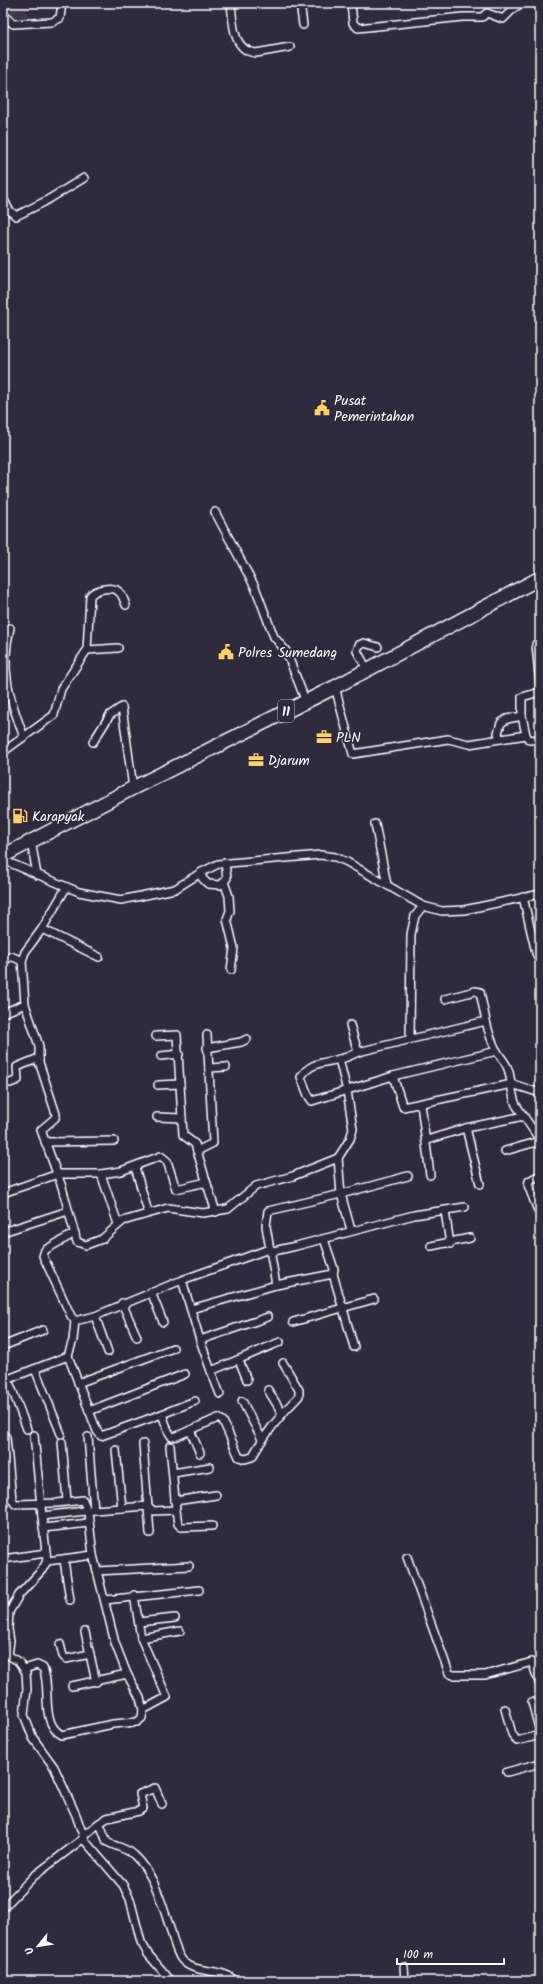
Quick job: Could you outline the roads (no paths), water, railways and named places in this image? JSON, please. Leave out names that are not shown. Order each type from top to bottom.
[{"type":"highway","name":"11","points":[[3,856],[133,788],[335,687],[367,669],[460,622],[540,578]]},
{"type":"street","points":[[3,14],[13,24],[52,22],[60,18],[62,3]]},
{"type":"street","points":[[231,3],[235,35],[239,45],[251,53],[290,47]]},
{"type":"street","points":[[300,3],[303,25]]},
{"type":"street","points":[[351,3],[353,23],[354,26],[358,28],[463,17],[482,17],[487,13],[503,19],[515,7],[523,3]]},
{"type":"street","points":[[3,198],[9,210],[16,216],[44,202],[84,178]]},
{"type":"street","points":[[215,512],[255,587],[274,637],[286,651],[306,702]]},
{"type":"street","points":[[3,752],[54,715],[61,689],[87,650],[90,596],[92,592],[96,590],[116,590],[120,592],[126,605]]},
{"type":"street","points":[[10,628],[4,644],[4,682],[24,737]]},
{"type":"street","points":[[540,641],[536,644],[540,686]]},
{"type":"street","points":[[367,669],[357,651],[359,645],[364,644],[378,647]]},
{"type":"street","points":[[87,650],[118,648]]},
{"type":"street","points":[[335,687],[353,754],[448,739],[469,744],[526,735]]},
{"type":"street","points":[[540,692],[522,697],[522,716],[526,735],[529,740],[540,739]]},
{"type":"street","points":[[3,704],[11,702]]},
{"type":"street","points":[[93,742],[110,715],[122,707],[133,788]]},
{"type":"street","points":[[500,740],[498,733],[501,723],[507,719],[522,716]]},
{"type":"street","points":[[375,824],[386,885]]},
{"type":"street","points":[[31,840],[36,875]]},
{"type":"street","points":[[3,860],[66,888],[102,898],[121,900],[175,889],[218,864],[254,860],[328,856],[347,862],[423,906],[442,911],[464,910],[540,894]]},
{"type":"street","points":[[202,872],[202,878],[208,884],[220,885],[227,878],[225,863]]},
{"type":"street","points":[[224,882],[229,896],[230,911],[227,918],[234,948],[231,970]]},
{"type":"street","points":[[66,888],[42,929],[24,952],[22,961],[25,1004],[39,1046],[39,1058],[56,1114],[55,1118],[41,1128],[58,1174],[77,1242],[86,1245],[102,1239],[123,1221],[134,1219],[148,1212],[168,1208],[203,1213],[216,1212],[236,1204],[256,1186],[293,1176],[338,1158],[353,1134],[347,1090],[339,1059]]},
{"type":"street","points":[[523,897],[536,953],[540,962]]},
{"type":"street","points":[[410,1039],[411,934],[415,916],[423,906]]},
{"type":"street","points":[[42,929],[99,957]]},
{"type":"street","points":[[3,962],[13,956],[22,961]]},
{"type":"street","points":[[445,999],[475,991],[480,992],[486,1021],[497,1051],[505,1061],[512,1084],[515,1102],[540,1141],[504,1151]]},
{"type":"street","points":[[3,1013],[25,1004]]},
{"type":"street","points":[[486,1021],[358,1052],[339,1059],[319,1062],[303,1074],[301,1077],[302,1081],[312,1101],[394,1076],[497,1051]]},
{"type":"street","points":[[350,1025],[358,1052]]},
{"type":"street","points":[[156,1036],[177,1035],[183,1135],[194,1144],[216,1212]]},
{"type":"street","points":[[197,1151],[213,1143],[207,1035]]},
{"type":"street","points":[[207,1048],[241,1042],[247,1039]]},
{"type":"street","points":[[160,1056],[179,1054]]},
{"type":"street","points":[[10,1083],[18,1080],[17,1066],[39,1058]]},
{"type":"street","points":[[209,1068],[226,1067]]},
{"type":"street","points":[[394,1076],[401,1105],[403,1107],[512,1084],[540,1093]]},
{"type":"street","points":[[158,1085],[180,1084]]},
{"type":"street","points":[[421,1104],[427,1140],[430,1175]]},
{"type":"street","points":[[427,1140],[466,1128],[524,1116]]},
{"type":"street","points":[[157,1117],[182,1118]]},
{"type":"street","points":[[466,1128],[480,1184]]},
{"type":"street","points":[[45,1142],[114,1141]]},
{"type":"street","points":[[3,1193],[58,1174],[101,1174],[135,1167],[161,1156],[165,1159],[176,1189],[202,1183],[207,1184]]},
{"type":"street","points":[[338,1158],[341,1194],[351,1230]]},
{"type":"street","points":[[135,1167],[148,1212]]},
{"type":"street","points":[[101,1174],[118,1224]]},
{"type":"street","points":[[538,1211],[528,1185],[529,1181],[540,1175]]},
{"type":"street","points":[[276,1285],[266,1226],[268,1212],[408,1176]]},
{"type":"street","points":[[75,1321],[95,1316],[122,1303],[269,1249],[274,1251],[414,1214],[465,1207]]},
{"type":"street","points":[[3,1232],[68,1211]]},
{"type":"street","points":[[444,1211],[450,1244]]},
{"type":"street","points":[[75,1234],[45,1250],[43,1256],[71,1316],[75,1321],[73,1340],[68,1356],[97,1431],[101,1436],[195,1401]]},
{"type":"street","points":[[324,1238],[334,1269],[333,1274],[344,1308],[354,1348]]},
{"type":"street","points":[[431,1246],[450,1244],[470,1238]]},
{"type":"street","points":[[190,1309],[276,1285],[333,1274]]},
{"type":"street","points":[[182,1280],[200,1340],[220,1394]]},
{"type":"street","points":[[151,1292],[163,1322]]},
{"type":"street","points":[[293,1322],[374,1300]]},
{"type":"street","points":[[122,1303],[137,1337]]},
{"type":"street","points":[[95,1316],[108,1352]]},
{"type":"street","points":[[200,1340],[268,1317]]},
{"type":"street","points":[[3,1346],[43,1330]]},
{"type":"street","points":[[211,1371],[280,1342]]},
{"type":"street","points":[[78,1383],[173,1348]]},
{"type":"street","points":[[27,1429],[6,1380],[68,1356]]},
{"type":"street","points":[[239,1360],[248,1380]]},
{"type":"street","points":[[162,1414],[168,1431],[172,1437],[218,1418],[223,1421],[239,1457],[246,1459],[252,1457],[262,1439],[282,1413],[299,1396],[299,1390],[282,1363]]},
{"type":"street","points":[[35,1369],[60,1434]]},
{"type":"street","points":[[89,1411],[185,1374]]},
{"type":"street","points":[[268,1390],[282,1413]]},
{"type":"street","points":[[242,1401],[262,1439]]},
{"type":"street","points":[[190,1430],[200,1453]]},
{"type":"street","points":[[34,1435],[47,1561],[42,1570],[19,1595],[6,1615],[10,1641],[5,1655],[18,1661],[24,1669],[27,1677],[24,1705],[26,1724],[33,1738],[54,1767],[83,1835],[92,1851],[122,1885],[130,1899],[141,1942],[148,1954],[171,1981]]},
{"type":"street","points":[[6,1437],[13,1502],[19,1505],[41,1502],[83,1500],[91,1511]]},
{"type":"street","points":[[24,1669],[37,1665],[43,1668],[47,1685],[48,1711],[50,1720],[55,1730],[62,1735],[113,1724],[137,1722],[142,1718],[143,1710],[140,1698],[127,1674],[115,1643],[105,1600],[101,1594],[93,1555],[89,1524],[91,1511],[88,1437]]},
{"type":"street","points":[[62,1442],[67,1501]]},
{"type":"street","points":[[143,1444],[150,1533]]},
{"type":"street","points":[[170,1446],[176,1510],[181,1527],[212,1526]]},
{"type":"street","points":[[116,1450],[122,1508]]},
{"type":"street","points":[[173,1473],[210,1467]]},
{"type":"street","points":[[175,1501],[216,1495]]},
{"type":"street","points":[[42,1516],[148,1506],[153,1511],[176,1510]]},
{"type":"street","points":[[43,1528],[89,1524]]},
{"type":"street","points":[[3,1559],[46,1553]]},
{"type":"street","points":[[47,1561],[64,1560],[93,1555]]},
{"type":"street","points":[[407,1557],[449,1673],[453,1675],[485,1675],[532,1662],[540,1658]]},
{"type":"street","points":[[64,1560],[70,1600]]},
{"type":"street","points":[[97,1571],[189,1566]]},
{"type":"street","points":[[105,1600],[199,1590]]},
{"type":"street","points":[[134,1596],[141,1638],[167,1697],[143,1710]]},
{"type":"street","points":[[139,1622],[175,1618]]},
{"type":"street","points":[[3,1631],[10,1641]]},
{"type":"street","points":[[141,1638],[180,1631]]},
{"type":"street","points":[[86,1632],[96,1682]]},
{"type":"street","points":[[60,1644],[63,1656],[66,1659],[90,1654]]},
{"type":"street","points":[[532,1662],[540,1685]]},
{"type":"street","points":[[72,1686],[96,1682],[127,1674]]},
{"type":"street","points":[[505,1709],[512,1734],[517,1741],[540,1734],[532,1702]]},
{"type":"street","points":[[507,1772],[540,1763]]},
{"type":"street","points":[[3,1908],[34,1876],[98,1824],[107,1818],[139,1811],[143,1808],[140,1794],[155,1788],[162,1804]]},
{"type":"street","points":[[98,1824],[107,1842],[134,1854],[147,1870],[158,1892],[178,1952],[184,1961],[195,1968],[227,1976],[235,1981]]},
{"type":"street","points":[[404,1967],[405,1981]]},
{"type":"place","name":"Pusat Pemerintahan","points":[[322,408]]},
{"type":"place","name":"Polres Sumedang","points":[[226,652]]},
{"type":"place","name":"PLN","points":[[324,737]]},
{"type":"place","name":"Djarum","points":[[256,760]]},
{"type":"place","name":"Karapyak","points":[[20,816]]}]
